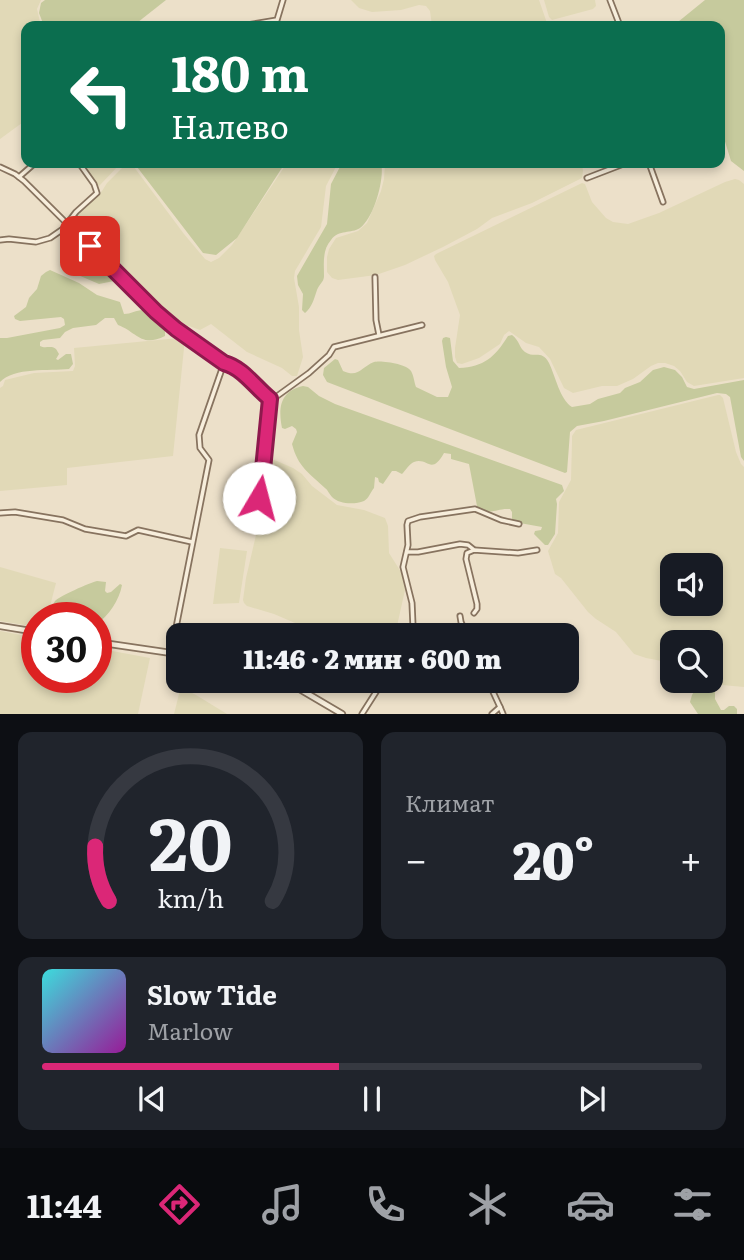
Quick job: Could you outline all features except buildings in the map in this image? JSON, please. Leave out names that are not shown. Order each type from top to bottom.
[{"type":"street","points":[[271,21],[277,20],[282,0]]},
{"type":"street","points":[[610,0],[618,21]]},
{"type":"street","points":[[0,167],[19,177],[156,312],[224,363],[239,370],[270,399]]},
{"type":"street","points":[[19,177],[29,168]]},
{"type":"street","points":[[0,240],[46,240],[68,224],[71,217],[97,193],[83,168]]},
{"type":"street","points":[[587,178],[613,168]]},
{"type":"street","points":[[651,168],[663,202]]},
{"type":"street","points":[[375,277],[379,335]]},
{"type":"street","points":[[270,399],[286,391],[309,373],[334,347],[422,325]]},
{"type":"street","points":[[177,623],[209,460],[200,448],[199,435],[224,363]]},
{"type":"street","points":[[255,520],[270,399]]},
{"type":"street","points":[[412,623],[412,603],[403,567],[407,552],[407,525],[411,519],[475,509],[496,519],[519,524]]},
{"type":"street","points":[[0,513],[15,512],[64,520],[85,528],[126,536],[138,530],[192,542]]},
{"type":"street","points":[[407,552],[460,544],[468,545],[473,550]]},
{"type":"street","points":[[474,613],[477,604],[467,552],[473,550],[515,553],[537,550]]},
{"type":"street","points":[[460,616],[461,623]]},
{"type":"street","points":[[0,626],[21,629]]},
{"type":"street","points":[[112,644],[166,652]]},
{"type":"street","points":[[306,693],[342,714]]},
{"type":"street","points":[[362,714],[375,693]]},
{"type":"street","points":[[494,693],[503,714]]},
{"type":"street","points":[[492,714],[500,707]]},
{"type":"shaded area","points":[[0,0],[41,0],[37,9],[40,21],[21,21],[21,124],[0,139]]},
{"type":"shaded area","points":[[351,0],[539,0],[546,21],[431,21],[426,6],[372,12],[359,8]]},
{"type":"shaded area","points":[[544,0],[595,0],[596,6],[552,20]]},
{"type":"shaded area","points":[[84,168],[116,168],[99,186]]},
{"type":"shaded area","points":[[122,168],[135,168],[184,234],[205,259],[211,262],[232,245],[284,168],[335,168],[326,186],[321,227],[295,271],[303,357],[297,376],[292,376],[282,368],[247,352],[211,324],[200,330],[189,326],[178,327],[73,226],[73,219]]},
{"type":"shaded area","points":[[385,168],[583,168],[583,171],[582,178],[532,203],[492,218],[477,229],[405,265],[376,275],[338,280],[332,278],[327,272],[329,249],[336,238],[358,231],[367,223],[384,179]]},
{"type":"shaded area","points":[[735,179],[744,184],[744,378],[694,386],[687,382],[674,366],[658,363],[617,386],[602,386],[573,393],[564,388],[550,359],[539,347],[526,343],[509,331],[500,344],[479,358],[457,363],[455,348],[460,315],[448,282],[435,260],[436,254],[582,183],[585,184],[592,202],[606,218],[628,224]]},
{"type":"shaded area","points":[[179,338],[184,341],[184,348],[173,456],[67,468],[67,485],[0,491],[0,388],[5,380],[34,373],[73,371],[74,348]]},
{"type":"shaded area","points":[[718,395],[723,398],[736,452],[744,467],[744,687],[723,685],[723,630],[660,630],[660,661],[634,654],[616,632],[588,612],[555,574],[548,551],[558,533],[559,502],[571,480],[572,436],[576,430]]},
{"type":"shaded area","points":[[270,458],[293,468],[337,505],[364,510],[385,518],[389,553],[401,572],[405,590],[398,623],[295,623],[244,603],[267,460]]},
{"type":"shaded area","points":[[220,548],[247,551],[239,603],[213,604]]},
{"type":"shaded area","points":[[0,567],[56,583],[51,602],[21,602],[21,624],[0,621]]},
{"type":"shaded area","points":[[0,631],[21,635],[21,693],[112,693],[112,651],[150,658],[138,714],[0,714]]},
{"type":"shaded area","points":[[179,693],[192,693],[227,714],[174,714]]},
{"type":"green space","points":[[45,0],[166,0],[139,21],[42,21],[39,13],[41,3]]},
{"type":"green space","points":[[705,0],[744,0],[744,171],[731,161],[725,142],[725,21],[679,21]]},
{"type":"green space","points":[[138,168],[282,168],[237,238],[216,255],[203,253]]},
{"type":"green space","points":[[339,168],[382,168],[380,188],[370,216],[360,228],[338,234],[328,244],[324,257],[323,280],[305,313],[302,310],[303,294],[297,276],[327,224],[331,184]]},
{"type":"green space","points":[[86,256],[103,263],[115,276],[114,281],[99,284],[71,272],[72,263]]},
{"type":"green space","points":[[50,270],[79,283],[97,295],[120,302],[124,314],[143,310],[151,313],[165,323],[165,336],[145,340],[118,325],[114,318],[105,318],[96,325],[73,328],[60,338],[40,342],[40,346],[56,349],[58,360],[71,354],[73,364],[69,369],[23,372],[6,377],[0,382],[0,338],[65,325],[61,317],[20,321],[14,316],[26,307],[41,276]]},
{"type":"green space","points":[[512,335],[525,352],[541,355],[546,359],[561,393],[572,407],[590,404],[620,393],[640,382],[653,370],[664,367],[675,370],[687,387],[694,389],[744,380],[744,461],[730,397],[726,394],[717,393],[577,426],[570,432],[565,473],[327,382],[323,375],[324,368],[335,359],[343,371],[348,373],[360,371],[374,362],[394,363],[411,371],[416,387],[437,397],[448,397],[452,387],[446,367],[443,338],[450,338],[453,361],[459,368],[475,366],[488,360],[508,336]]},
{"type":"green space","points":[[303,386],[335,404],[562,485],[564,491],[556,499],[555,534],[548,545],[545,545],[534,534],[542,527],[514,522],[510,509],[479,510],[469,464],[451,459],[451,454],[444,453],[440,460],[432,465],[414,462],[402,474],[392,471],[383,484],[375,477],[374,488],[364,501],[347,503],[335,499],[297,458],[292,444],[296,429],[292,426],[282,428],[282,401],[289,392]]},
{"type":"green space","points":[[97,581],[106,582],[107,593],[122,585],[112,608],[112,602],[55,602]]},
{"type":"green space","points":[[715,693],[721,710],[734,706],[737,714],[698,714],[690,702],[692,695]]},
{"type":"route","points":[[90,246],[176,329],[224,363],[231,364],[270,399],[259,498]]}]
